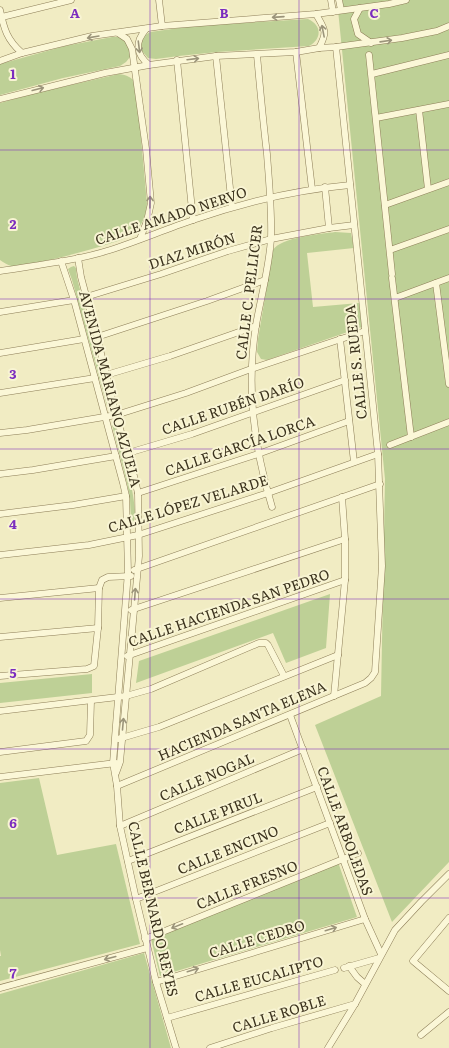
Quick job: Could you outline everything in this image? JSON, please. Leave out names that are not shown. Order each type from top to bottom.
[{"type":"street","points":[[22,53],[7,36],[1,14],[71,0]]},
{"type":"street","points":[[158,0],[162,26]]},
{"type":"street","points":[[331,0],[333,12]]},
{"type":"street","points":[[339,0],[341,10]]},
{"type":"street","points":[[0,61],[22,53],[92,36],[162,26],[316,14],[389,4],[406,0]]},
{"type":"street","points":[[360,8],[354,19],[358,34],[371,43]]},
{"type":"street","points":[[316,14],[323,26],[325,37],[319,48]]},
{"type":"street","points":[[0,99],[98,74],[149,64],[216,56],[257,55],[296,52],[319,48],[336,48],[402,38],[437,31],[449,26]]},
{"type":"street","points":[[146,29],[139,38],[138,47],[142,57],[149,64]]},
{"type":"street","points":[[118,33],[127,39],[131,45],[146,149],[151,203],[147,221],[140,239]]},
{"type":"street","name":"CALLE S. RUEDA","points":[[336,48],[380,484],[382,566],[375,669],[373,675]]},
{"type":"street","points":[[296,52],[312,189]]},
{"type":"street","name":"CALLE C. PELLICER","points":[[257,55],[271,197],[271,239],[256,326],[251,369],[252,412],[258,454],[272,507]]},
{"type":"street","points":[[369,55],[392,276],[411,437]]},
{"type":"street","points":[[372,74],[449,55]]},
{"type":"street","points":[[216,56],[232,207]]},
{"type":"street","points":[[177,60],[193,220]]},
{"type":"street","points":[[376,118],[449,104]]},
{"type":"street","points":[[419,110],[428,189]]},
{"type":"street","points":[[385,205],[449,182]]},
{"type":"street","name":"CALLE AMADO NERVO","points":[[0,271],[78,258],[110,250],[232,207],[271,197],[325,187],[350,185]]},
{"type":"street","points":[[325,187],[329,228]]},
{"type":"street","name":"DIAZ MIRÓN","points":[[86,298],[228,251],[271,239],[354,225]]},
{"type":"street","points":[[390,250],[449,229]]},
{"type":"street","name":"AVENIDA MARIANO AZUELA","points":[[78,258],[86,298],[98,337],[116,415],[128,453],[138,493],[139,556],[137,572]]},
{"type":"street","name":"AVENIDA MARIANO AZUELA","points":[[62,261],[124,483],[126,496],[128,574]]},
{"type":"street","points":[[395,298],[449,278]]},
{"type":"street","points":[[98,337],[193,306],[265,280]]},
{"type":"street","points":[[436,283],[449,384]]},
{"type":"street","points":[[0,312],[74,300]]},
{"type":"street","points":[[441,325],[449,323]]},
{"type":"street","points":[[106,375],[170,356],[256,326]]},
{"type":"street","points":[[0,433],[116,415],[186,393],[251,369],[365,331]]},
{"type":"street","points":[[0,353],[84,339]]},
{"type":"street","points":[[340,339],[354,462]]},
{"type":"street","points":[[0,393],[95,378]]},
{"type":"street","name":"CALLE RUBÉN DARÍO","points":[[128,453],[192,434],[345,380]]},
{"type":"street","name":"CALLE GARCÍA LORCA","points":[[138,493],[258,454],[349,421]]},
{"type":"street","points":[[390,445],[449,422]]},
{"type":"street","name":"CALLE LÓPEZ VELARDE","points":[[0,555],[89,545],[138,535],[268,493],[378,454]]},
{"type":"street","points":[[0,474],[116,456]]},
{"type":"street","points":[[0,676],[87,669],[94,666],[100,588],[102,580],[105,578],[137,572],[380,484]]},
{"type":"street","points":[[0,514],[66,506],[126,496]]},
{"type":"street","points":[[334,696],[345,580],[342,497]]},
{"type":"street","points":[[125,610],[134,610],[344,539]]},
{"type":"street","name":"CALLE BERNARDO REYES","points":[[116,763],[122,738],[137,572]]},
{"type":"street","name":"CALLE BERNARDO REYES","points":[[128,574],[115,740],[120,826],[147,948],[176,1048]]},
{"type":"street","name":"CALLE HACIENDA SAN PEDRO","points":[[121,658],[345,580]]},
{"type":"street","points":[[0,598],[100,588]]},
{"type":"street","points":[[0,637],[98,628]]},
{"type":"street","points":[[0,711],[126,696],[151,689],[259,643],[268,644],[284,676]]},
{"type":"street","points":[[115,740],[159,727],[338,655]]},
{"type":"street","name":"HACIENDA SANTA ELENA","points":[[118,786],[365,683],[373,675]]},
{"type":"street","points":[[0,752],[82,742],[86,740],[90,735],[91,701]]},
{"type":"street","name":"CALLE ARBOLEDAS","points":[[290,715],[365,920],[380,956]]},
{"type":"street","name":"CALLE NOGAL","points":[[120,826],[303,749]]},
{"type":"street","points":[[0,776],[116,763]]},
{"type":"street","name":"CALLE PIRUL","points":[[128,861],[317,787]]},
{"type":"street","name":"CALLE ENCINO","points":[[136,899],[330,822]]},
{"type":"street","name":"CALLE FRESNO","points":[[145,939],[358,853]]},
{"type":"street","points":[[331,1047],[392,934],[449,874]]},
{"type":"street","points":[[449,918],[410,959],[449,991]]},
{"type":"street","name":"CALLE CEDRO","points":[[156,982],[365,920]]},
{"type":"street","points":[[0,988],[147,948]]},
{"type":"street","points":[[365,984],[347,967],[380,956]]},
{"type":"street","name":"CALLE EUCALIPTO","points":[[167,1018],[335,970]]},
{"type":"street","name":"CALLE ROBLE","points":[[210,1048],[355,1004]]},
{"type":"street","points":[[421,1035],[449,1012]]},
{"type":"green space","points":[[337,0],[449,0],[449,862],[392,922],[315,725],[381,696],[385,479]]},
{"type":"green space","points":[[308,19],[316,25],[319,32],[316,40],[309,46],[217,52],[156,59],[148,58],[142,51],[140,43],[144,36],[150,32],[194,26]]},
{"type":"green space","points":[[119,37],[129,44],[130,57],[120,66],[63,78],[0,95],[0,64],[65,46]]},
{"type":"green space","points":[[119,74],[129,77],[136,83],[147,204],[145,217],[141,224],[133,234],[94,249],[20,266],[11,266],[3,262],[0,260],[0,103]]},
{"type":"green space","points":[[335,232],[351,233],[354,248],[307,253],[313,307],[359,303],[362,327],[267,360],[261,359],[257,352],[258,339],[273,250],[277,246],[292,239]]},
{"type":"green space","points":[[74,266],[76,268],[77,278],[110,404],[109,406],[107,406],[68,269]]},
{"type":"green space","points":[[113,422],[115,423],[133,492],[135,517],[132,524],[127,483],[112,425]]},
{"type":"green space","points":[[330,594],[326,648],[286,663],[273,633],[136,683],[139,661]]},
{"type":"green space","points":[[92,674],[92,693],[0,703],[0,683]]},
{"type":"green space","points":[[39,778],[57,855],[116,844],[140,944],[0,981],[0,783]]},
{"type":"green space","points":[[338,862],[357,917],[160,976],[151,939]]},
{"type":"green space","points":[[144,953],[171,1048],[0,1048],[0,994]]}]
